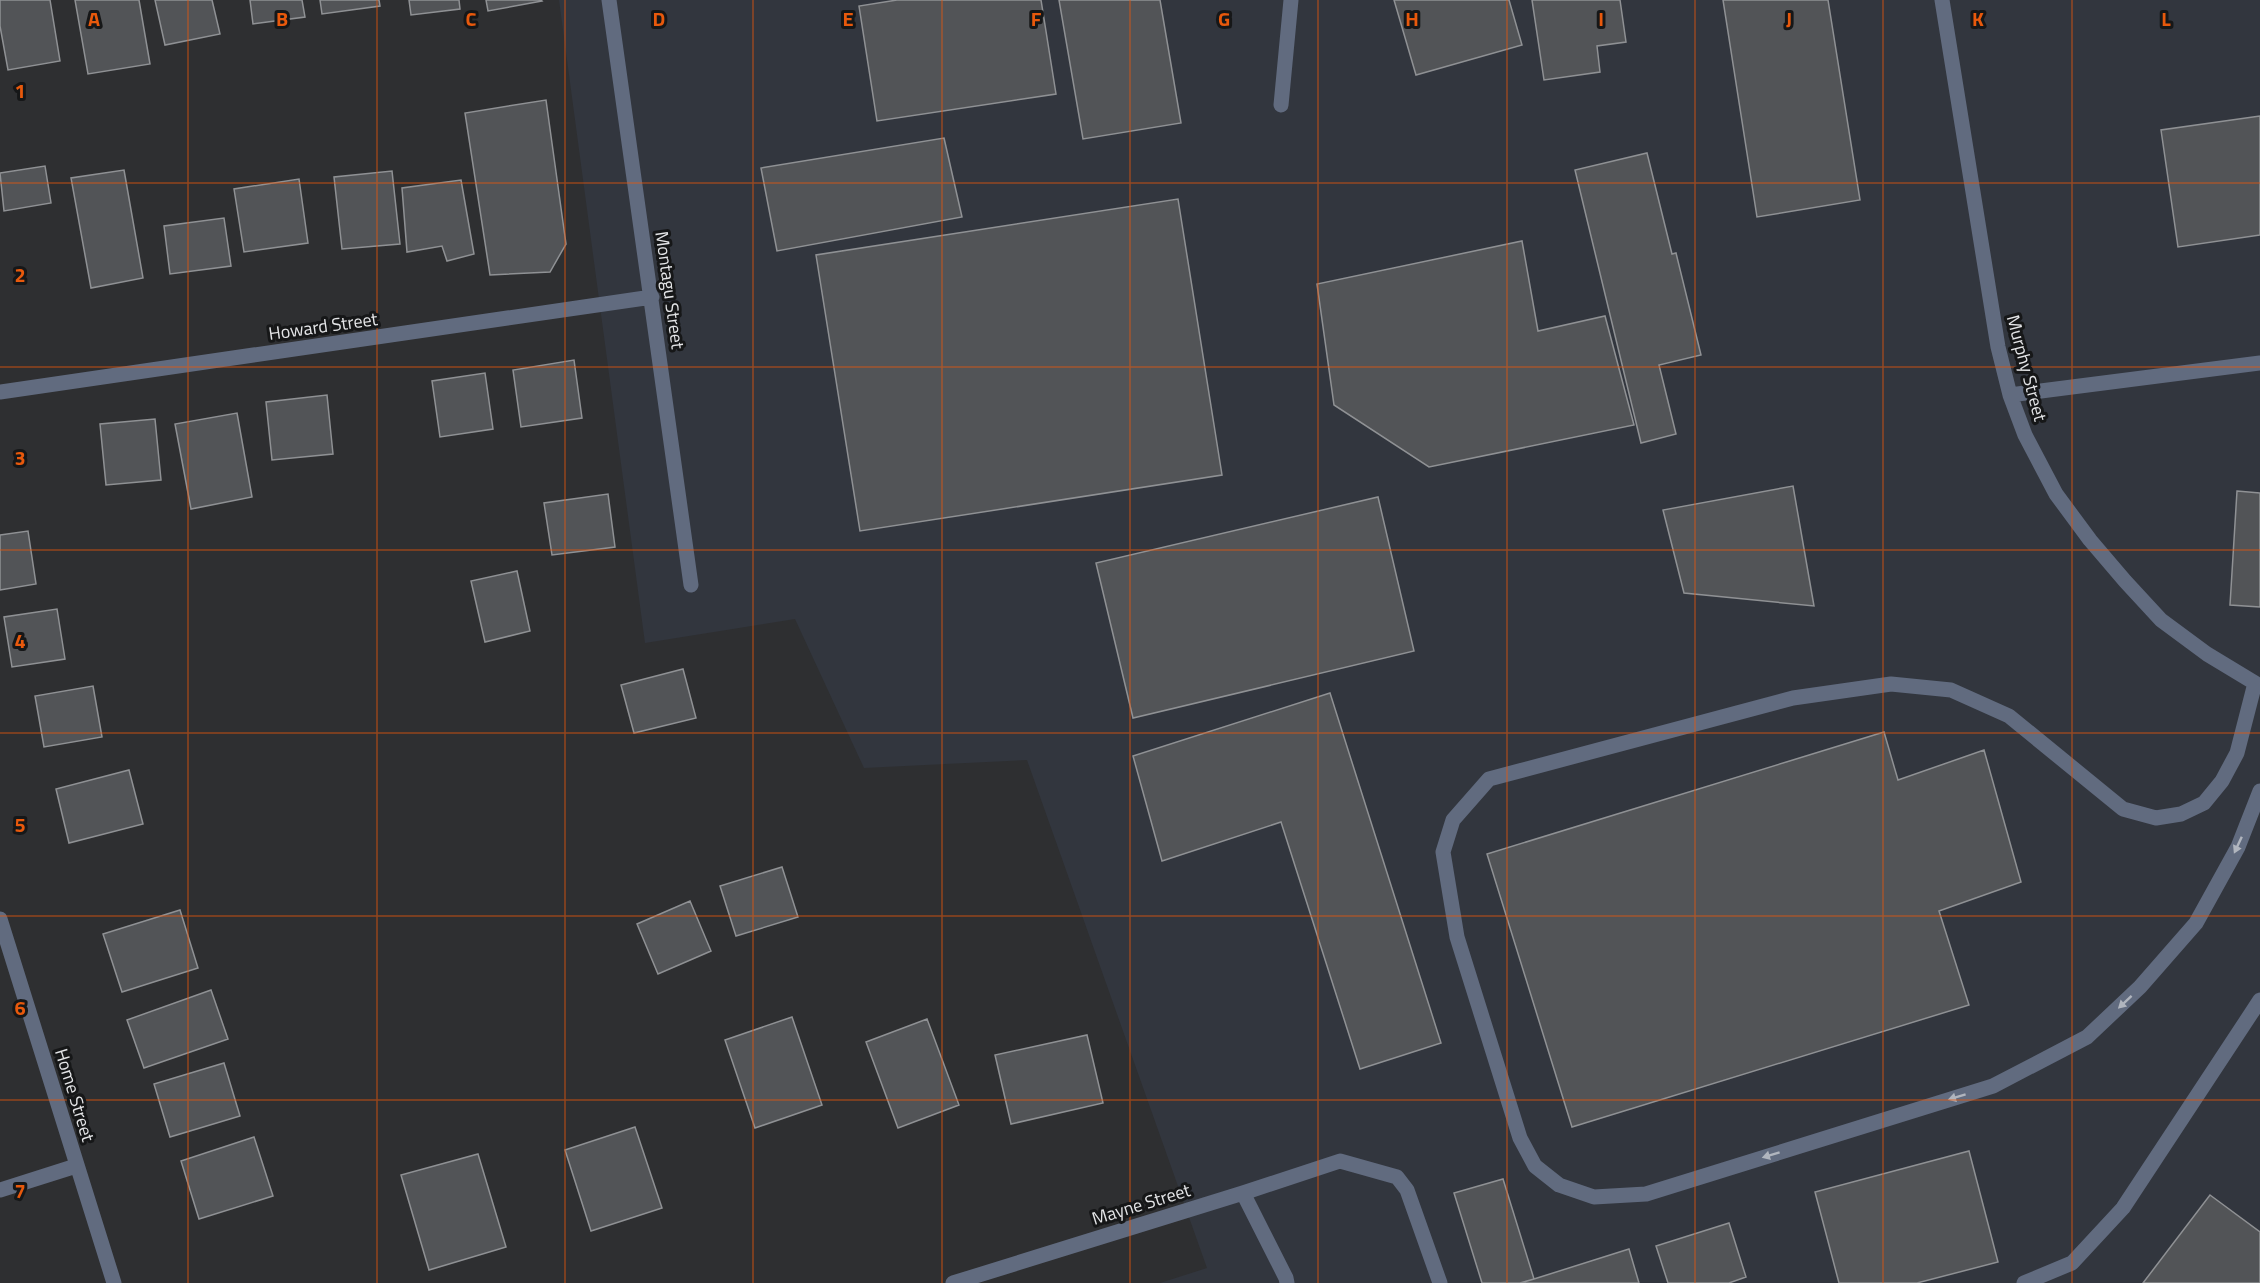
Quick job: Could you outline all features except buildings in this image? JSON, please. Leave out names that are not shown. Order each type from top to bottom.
[{"type":"street","name":"Montagu Street","points":[[609,0],[691,585]]},
{"type":"street","points":[[1281,105],[1291,0]]},
{"type":"street","name":"Murphy Street","points":[[1942,0],[1998,347],[2010,395],[2025,435],[2056,494],[2125,581],[2161,620],[2207,654],[2258,684]]},
{"type":"street","name":"Howard Street","points":[[0,392],[652,297]]},
{"type":"street","points":[[2010,395],[2260,363]]},
{"type":"street","points":[[2258,684],[2237,753],[2222,781],[2204,803],[2181,814],[2156,818],[2123,808],[2009,716],[1952,690],[1892,684],[1793,698],[1489,779],[1453,820],[1443,852],[1457,937],[1520,1138],[1535,1166],[1559,1185],[1594,1197],[1646,1194],[1993,1086],[2087,1037],[2140,987],[2196,923],[2238,847],[2260,791]]},
{"type":"street","name":"Home Street","points":[[0,919],[114,1283]]},
{"type":"street","points":[[2024,1283],[2072,1263],[2123,1208],[2260,1000]]},
{"type":"street","name":"Mayne Street","points":[[952,1283],[1340,1161],[1396,1177],[1407,1190],[1440,1283]]},
{"type":"street","points":[[0,1190],[76,1166]]},
{"type":"street","points":[[1243,1193],[1287,1283]]},
{"type":"shaded area","points":[[559,0],[2260,0],[2260,1283],[1160,1283],[1207,1268],[1027,760],[864,768],[795,619],[645,643]]}]
